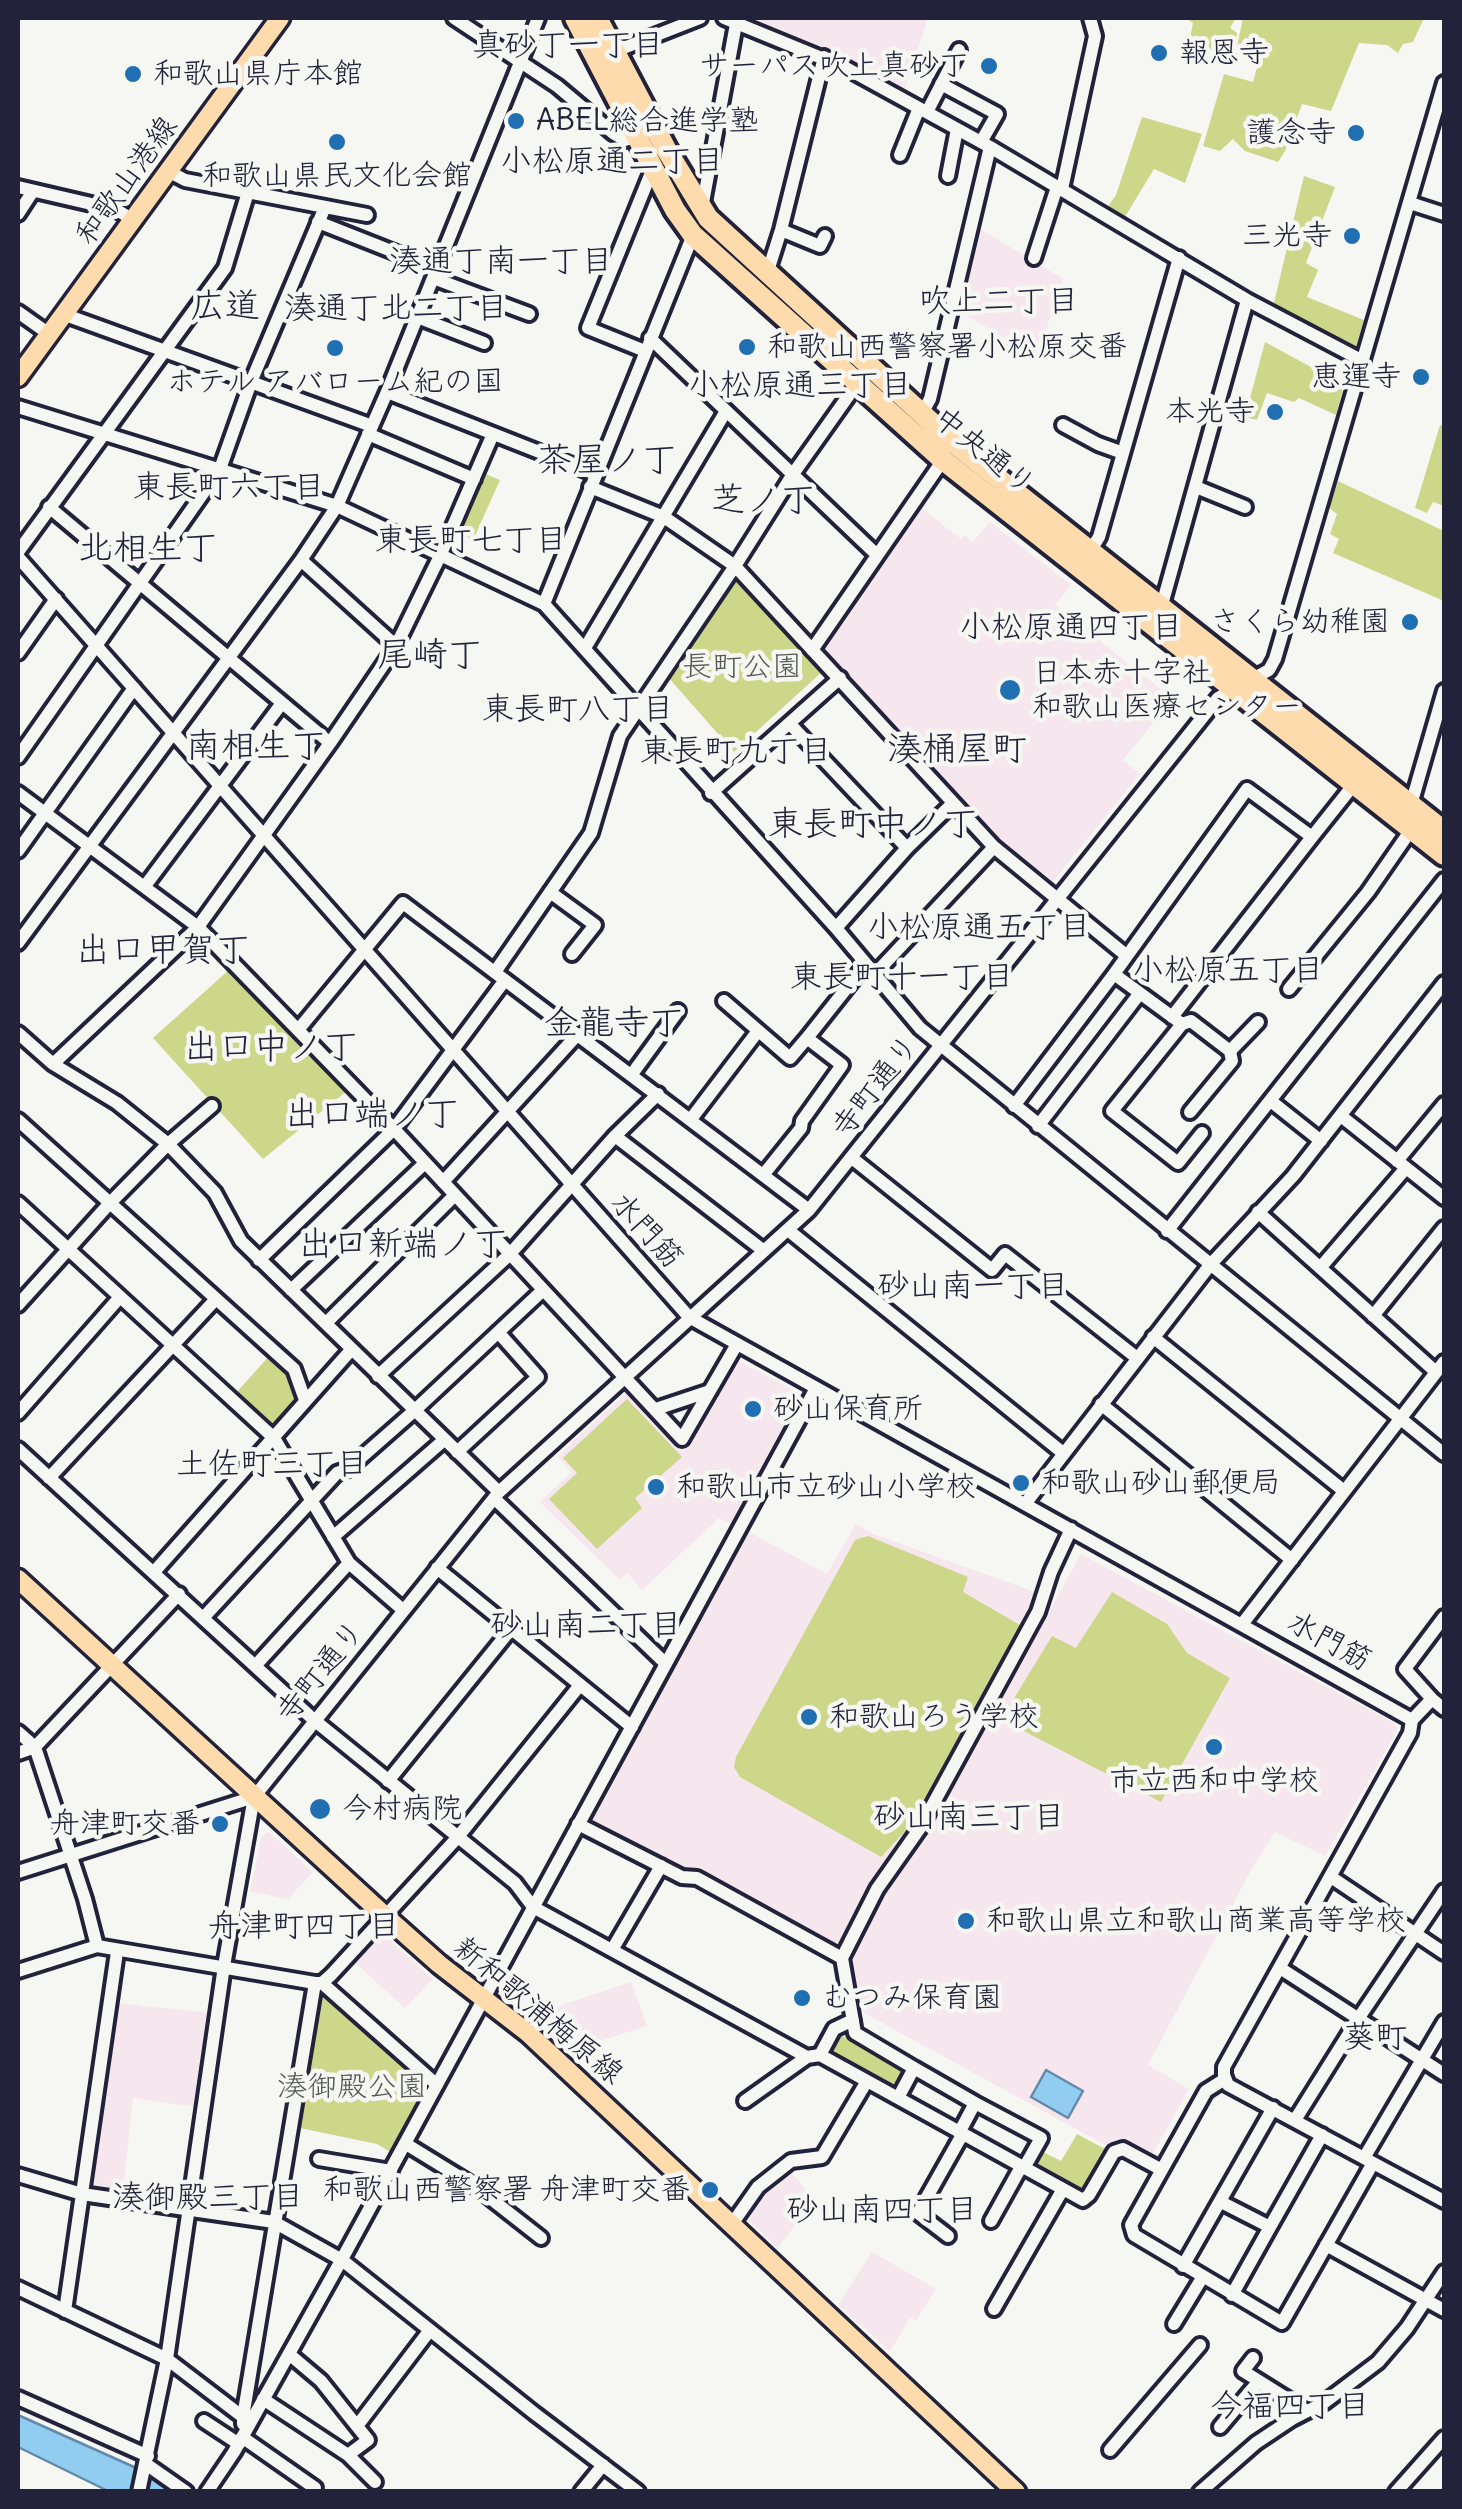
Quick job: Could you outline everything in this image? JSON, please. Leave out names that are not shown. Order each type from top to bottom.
[{"type":"highway","name":"中央通り","points":[[575,18],[646,133],[702,211],[943,460],[1084,558]]},
{"type":"highway","name":"中央通り","points":[[597,18],[646,133],[653,168],[694,235],[862,376],[922,415],[1084,558],[1242,683],[1444,831]]},
{"type":"highway","name":"中央通り","points":[[1242,683],[1444,855]]},
{"type":"main road","name":"和歌山港線","points":[[18,377],[280,18]]},
{"type":"main road","name":"新和歌浦梅原線","points":[[18,1579],[385,1916],[528,2033],[1016,2492]]},
{"type":"street","points":[[454,18],[520,60],[613,133],[625,140],[646,133]]},
{"type":"street","points":[[18,944],[337,506],[538,18]]},
{"type":"street","points":[[590,46],[626,48],[677,22],[700,18]]},
{"type":"street","points":[[1034,258],[1060,188],[1095,36],[1090,18]]},
{"type":"street","points":[[702,211],[730,21],[824,56],[986,145],[1247,300],[1363,361]]},
{"type":"street","points":[[900,156],[958,50]]},
{"type":"street","points":[[766,274],[781,230],[824,56]]},
{"type":"street","name":"寺町通り","points":[[254,1796],[497,1495],[622,1377],[810,1210],[1218,698],[1262,676],[1275,659],[1444,83]]},
{"type":"street","points":[[922,415],[930,399],[986,145],[997,114],[941,84]]},
{"type":"street","points":[[948,176],[957,129]]},
{"type":"street","points":[[653,168],[588,328],[648,345],[726,411],[877,555]]},
{"type":"street","points":[[168,170],[185,180],[367,216]]},
{"type":"street","points":[[18,187],[117,210],[132,220]]},
{"type":"street","points":[[18,214],[33,191]]},
{"type":"street","points":[[18,554],[162,349],[225,268],[248,192]]},
{"type":"street","points":[[1410,203],[1444,214]]},
{"type":"street","points":[[18,757],[220,469],[251,382],[324,207]]},
{"type":"street","points":[[318,222],[529,314]]},
{"type":"street","points":[[781,230],[820,246],[825,236]]},
{"type":"street","points":[[544,604],[694,235]]},
{"type":"street","points":[[1084,558],[1099,537],[1179,258]]},
{"type":"street","points":[[1157,616],[1247,300]]},
{"type":"street","points":[[18,312],[49,334]]},
{"type":"street","points":[[63,314],[251,382],[370,430],[474,479]]},
{"type":"street","points":[[417,317],[484,343]]},
{"type":"street","points":[[259,1260],[394,1129],[454,1050],[590,832],[620,736],[862,376]]},
{"type":"street","points":[[387,392],[493,434],[592,481],[664,517],[736,566],[994,847],[1128,956]]},
{"type":"street","points":[[18,406],[337,506],[544,604],[940,1047],[1444,1454]]},
{"type":"street","points":[[585,648],[726,411]]},
{"type":"street","points":[[1063,425],[1124,453]]},
{"type":"street","points":[[53,1064],[198,927],[330,742],[396,646],[493,434]]},
{"type":"street","points":[[812,650],[943,460]]},
{"type":"street","points":[[1196,487],[1245,507]]},
{"type":"street","points":[[49,507],[330,742]]},
{"type":"street","name":"水門筋","points":[[18,554],[689,1317],[1412,1720]]},
{"type":"street","points":[[301,560],[396,646]]},
{"type":"street","points":[[18,653],[56,600]]},
{"type":"street","points":[[711,793],[840,678]]},
{"type":"street","points":[[18,851],[134,688]]},
{"type":"street","points":[[1289,989],[1368,892],[1413,829],[1409,804],[1444,690]]},
{"type":"street","points":[[145,886],[282,702]]},
{"type":"street","points":[[790,724],[907,848]]},
{"type":"street","points":[[1202,1134],[1178,1163],[1112,1111],[1355,782]]},
{"type":"street","points":[[1014,1106],[1128,956],[1247,789],[1312,837]]},
{"type":"street","points":[[18,793],[198,927],[394,1129],[682,1439],[737,1344]]},
{"type":"street","points":[[836,928],[952,804]]},
{"type":"street","points":[[724,1002],[790,1058],[839,994],[870,970],[994,847]]},
{"type":"street","points":[[1167,1230],[1444,880]]},
{"type":"street","points":[[550,892],[595,925],[572,954]]},
{"type":"street","points":[[298,1030],[403,903],[810,1210]]},
{"type":"street","points":[[1114,974],[1177,1021],[1191,1021],[1230,1051],[1232,1061],[1190,1112]]},
{"type":"street","points":[[1025,1504],[1210,1265],[1320,1141],[1444,983]]},
{"type":"street","points":[[1038,1126],[1140,993]]},
{"type":"street","points":[[632,1074],[678,1012]]},
{"type":"street","points":[[1230,1051],[1258,1022]]},
{"type":"street","points":[[691,1119],[758,1031]]},
{"type":"street","points":[[18,1033],[53,1064],[117,1103],[168,1144],[215,1193],[241,1241],[259,1260],[457,1452],[665,1663]]},
{"type":"street","points":[[443,1182],[578,1034]]},
{"type":"street","points":[[764,1174],[801,1128],[802,1120],[842,1064],[808,1038]]},
{"type":"street","points":[[378,1376],[509,1255],[615,1136],[658,1094]]},
{"type":"street","points":[[1272,1102],[1320,1141]]},
{"type":"street","points":[[1320,1268],[1444,1104]]},
{"type":"street","points":[[18,1305],[109,1204],[212,1106]]},
{"type":"street","points":[[1340,1116],[1444,1198]]},
{"type":"street","points":[[18,1120],[294,1369],[305,1400]]},
{"type":"street","points":[[615,1136],[764,1251]]},
{"type":"street","points":[[852,1158],[992,1270],[1005,1254],[1137,1358]]},
{"type":"street","points":[[291,1290],[425,1164]]},
{"type":"street","points":[[326,1323],[456,1196]]},
{"type":"street","points":[[18,1204],[274,1438],[349,1563],[403,1610]]},
{"type":"street","points":[[1242,1623],[1440,1367],[1373,1316],[1258,1212]]},
{"type":"street","points":[[1373,1316],[1444,1228]]},
{"type":"street","points":[[788,1230],[1063,1453]]},
{"type":"street","points":[[204,1617],[337,1473],[348,1469],[414,1411],[542,1291]]},
{"type":"street","points":[[18,1412],[120,1298]]},
{"type":"street","points":[[49,1478],[216,1299]]},
{"type":"street","points":[[457,1452],[538,1377],[498,1332]]},
{"type":"street","points":[[1153,1337],[1344,1491]]},
{"type":"street","points":[[154,1572],[351,1350]]},
{"type":"street","points":[[206,2492],[342,2260],[816,1388]]},
{"type":"street","points":[[656,1409],[710,1391]]},
{"type":"street","points":[[1100,1404],[1292,1560]]},
{"type":"street","points":[[333,1537],[444,1440]]},
{"type":"street","points":[[18,1449],[314,1720],[515,1884],[533,1907],[867,2081],[1083,2200],[1090,2196],[1114,2152],[1124,2148],[1162,2170]]},
{"type":"street","points":[[991,2220],[1041,2138],[859,2038],[842,1958],[878,1889],[920,1828],[1038,1612],[1071,1529]]},
{"type":"street","points":[[255,1666],[349,1563]]},
{"type":"street","points":[[437,1568],[632,1726]]},
{"type":"street","points":[[18,1754],[35,1747],[179,1594]]},
{"type":"street","points":[[1444,1617],[1405,1669],[1444,1708]]},
{"type":"street","points":[[388,1781],[511,1628]]},
{"type":"street","points":[[241,2438],[274,2222],[318,1983],[457,1838],[580,1686]]},
{"type":"street","points":[[1432,1699],[1412,1720],[1410,1733],[1224,2067],[1228,2084],[1444,2201]]},
{"type":"street","points":[[18,1732],[35,1747],[97,1946]]},
{"type":"street","points":[[18,1872],[254,1796],[224,1966],[168,2360],[138,2492]]},
{"type":"street","points":[[578,1824],[682,1876],[697,1878],[842,1958]]},
{"type":"street","points":[[612,1950],[661,1866]]},
{"type":"street","points":[[1331,1877],[1444,1953]]},
{"type":"street","points":[[1295,2120],[1444,1890]]},
{"type":"street","points":[[18,1972],[97,1946],[318,1983],[436,2086]]},
{"type":"street","points":[[65,2311],[117,1952]]},
{"type":"street","points":[[1280,1968],[1444,2074]]},
{"type":"street","points":[[745,2102],[814,2056],[834,2028],[853,2020]]},
{"type":"street","points":[[1225,2079],[1206,2091],[1131,2225],[1134,2235],[1282,2323],[1420,2058],[1444,2022]]},
{"type":"street","points":[[898,2098],[914,2068]]},
{"type":"street","points":[[732,2224],[758,2188],[791,2162],[822,2157],[867,2081]]},
{"type":"street","points":[[948,2236],[918,2213],[975,2103]]},
{"type":"street","points":[[1183,2266],[1272,2108]]},
{"type":"street","points":[[1232,2295],[1322,2135]]},
{"type":"street","points":[[406,2144],[476,2188],[541,2238]]},
{"type":"street","points":[[319,2159],[391,2171]]},
{"type":"street","points":[[18,2175],[82,2194],[274,2222],[342,2260],[638,2492]]},
{"type":"street","points":[[994,2309],[1063,2189]]},
{"type":"street","points":[[1221,2202],[1270,2228]]},
{"type":"street","points":[[1326,2245],[1444,2310]]},
{"type":"street","points":[[1200,2492],[1242,2454],[1378,2362],[1428,2300],[1444,2272]]},
{"type":"street","points":[[1174,2324],[1202,2278]]},
{"type":"street","points":[[18,2288],[168,2360],[243,2417]]},
{"type":"street","points":[[357,2426],[430,2330]]},
{"type":"street","points":[[1110,2450],[1200,2345]]},
{"type":"street","points":[[289,2354],[321,2382],[368,2440],[348,2454]]},
{"type":"street","points":[[1252,2358],[1243,2371],[1307,2411]]},
{"type":"street","points":[[1220,2427],[1259,2381]]},
{"type":"street","points":[[18,2398],[146,2462],[186,2492]]},
{"type":"street","points":[[263,2400],[348,2454],[375,2482]]},
{"type":"street","points":[[204,2420],[241,2438],[315,2488]]},
{"type":"street","points":[[1396,2492],[1444,2438]]},
{"type":"street","points":[[582,2492],[603,2465]]},
{"type":"shaded area","points":[[740,18],[928,18],[903,94],[826,50]]},
{"type":"shaded area","points":[[977,227],[1063,279],[1037,357],[957,310]]},
{"type":"shaded area","name":"日本赤十字社 和歌山医療センター","points":[[916,504],[961,539],[965,535],[973,542],[990,522],[1071,585],[1055,605],[1173,699],[1123,760],[1140,774],[1049,886],[973,816],[825,652],[824,646]]},
{"type":"shaded area","name":"和歌山市立砂山小学校","points":[[735,1359],[806,1397],[735,1525],[719,1518],[642,1590],[627,1573],[620,1580],[540,1502],[572,1472],[557,1456],[626,1393],[681,1452]]},
{"type":"shaded area","name":"和歌山ろう学校","points":[[856,1524],[873,1534],[1035,1592],[1032,1612],[915,1827],[887,1862],[838,1950],[586,1822],[743,1529],[827,1574]]},
{"type":"shaded area","points":[[1081,1554],[1394,1723],[1397,1731],[1325,1856],[1275,1832],[1251,1870],[1148,2065],[1189,2089],[1151,2157],[1116,2138],[1109,2147],[855,2008],[850,1954],[989,1720]]},
{"type":"shaded area","points":[[269,1832],[313,1872],[288,1899],[250,1891],[262,1835]]},
{"type":"shaded area","points":[[379,1931],[433,1979],[405,2008],[352,1960]]},
{"type":"shaded area","points":[[631,1982],[647,2026],[571,2050],[539,2019],[562,2005]]},
{"type":"shaded area","points":[[117,2003],[209,2013],[196,2107],[133,2098],[123,2190],[82,2194]]},
{"type":"shaded area","points":[[788,2169],[814,2199],[778,2248],[743,2215],[761,2191]]},
{"type":"shaded area","points":[[872,2252],[936,2289],[916,2320],[910,2318],[890,2351],[838,2305]]},
{"type":"green space","points":[[1186,18],[1236,18],[1230,28],[1237,33],[1235,49],[1229,58],[1215,57],[1210,48],[1188,49],[1193,23]]},
{"type":"green space","points":[[1243,18],[1424,18],[1413,42],[1403,44],[1398,53],[1387,45],[1359,43],[1331,111],[1302,104],[1278,162],[1245,151],[1233,139],[1220,151],[1203,146],[1224,74],[1253,82],[1260,56],[1236,51]]},
{"type":"green space","points":[[1142,117],[1202,134],[1185,183],[1154,169],[1123,220],[1106,209],[1116,195]]},
{"type":"green space","points":[[1304,176],[1335,187],[1306,263],[1318,270],[1307,297],[1364,320],[1355,350],[1273,307]]},
{"type":"green space","points":[[1265,342],[1344,385],[1336,415],[1299,398],[1294,402],[1267,393],[1257,420],[1245,417]]},
{"type":"green space","points":[[1440,425],[1444,426],[1444,506],[1433,502],[1427,513],[1415,508]]},
{"type":"green space","points":[[481,472],[500,480],[473,540],[455,531]]},
{"type":"green space","points":[[1338,481],[1444,531],[1444,601],[1333,553],[1339,539],[1330,534],[1337,514],[1329,508]]},
{"type":"green space","name":"長町公園","points":[[736,577],[823,671],[734,752],[667,676]]},
{"type":"green space","points":[[230,969],[348,1090],[263,1159],[153,1038]]},
{"type":"green space","points":[[271,1354],[287,1368],[299,1396],[275,1427],[235,1394]]},
{"type":"green space","points":[[627,1399],[682,1457],[635,1498],[642,1508],[597,1549],[549,1499],[577,1473],[563,1458]]},
{"type":"green space","points":[[868,1536],[968,1577],[963,1592],[1020,1625],[910,1826],[881,1857],[740,1777],[734,1767],[855,1540]]},
{"type":"green space","points":[[1112,1592],[1167,1624],[1187,1653],[1230,1678],[1161,1802],[1014,1726],[1013,1700],[1052,1636],[1076,1648]]},
{"type":"green space","name":"湊御殿公園","points":[[320,1988],[423,2087],[392,2153],[377,2144],[295,2127]]},
{"type":"green space","points":[[842,2036],[904,2069],[897,2089],[893,2091],[832,2056],[830,2051]]},
{"type":"green space","points":[[1077,2134],[1109,2151],[1086,2193],[1080,2195],[1031,2168],[1039,2150],[1061,2161]]},
{"type":"water","points":[[1046,2070],[1083,2091],[1068,2118],[1031,2097]]},
{"type":"water","points":[[18,2415],[143,2471],[169,2491],[108,2491],[18,2447]]},
{"type":"place","name":"報恩寺","points":[[1159,53]]},
{"type":"place","name":"サーパス吹上真砂丁","points":[[989,66]]},
{"type":"place","name":"和歌山県庁本館","points":[[133,74]]},
{"type":"place","name":"ABEL総合進学塾","points":[[516,121]]},
{"type":"place","name":"護念寺","points":[[1356,133]]},
{"type":"place","name":"和歌山県民文化会館","points":[[337,142]]},
{"type":"place","name":"三光寺","points":[[1352,236]]},
{"type":"place","name":"和歌山西警察署小松原交番","points":[[747,347]]},
{"type":"place","name":"ホテル アバローム紀の国","points":[[335,348]]},
{"type":"place","name":"恵運寺","points":[[1421,377]]},
{"type":"place","name":"本光寺","points":[[1275,412]]},
{"type":"place","name":"さくら幼稚園","points":[[1410,622]]},
{"type":"place","name":"日本赤十字社 和歌山医療センター","points":[[1010,690]]},
{"type":"place","name":"砂山保育所","points":[[753,1409]]},
{"type":"place","name":"和歌山砂山郵便局","points":[[1021,1483]]},
{"type":"place","name":"和歌山市立砂山小学校","points":[[656,1487]]},
{"type":"place","name":"和歌山ろう学校","points":[[809,1717]]},
{"type":"place","name":"市立西和中学校","points":[[1214,1747]]},
{"type":"place","name":"今村病院","points":[[320,1809]]},
{"type":"place","name":"舟津町交番","points":[[220,1824]]},
{"type":"place","name":"和歌山県立和歌山商業高等学校","points":[[966,1921]]},
{"type":"place","name":"むつみ保育園","points":[[802,1998]]},
{"type":"place","name":"和歌山西警察署 舟津町交番","points":[[710,2190]]},
{"type":"district","name":"真砂丁一丁目","points":[[568,46]]},
{"type":"district","name":"小松原通二丁目","points":[[612,162]]},
{"type":"district","name":"湊通丁南一丁目","points":[[501,262]]},
{"type":"district","name":"吹上二丁目","points":[[999,302]]},
{"type":"district","name":"広道","points":[[225,307]]},
{"type":"district","name":"湊通丁北二丁目","points":[[396,309]]},
{"type":"district","name":"小松原通三丁目","points":[[800,386]]},
{"type":"district","name":"茶屋ノ丁","points":[[607,461]]},
{"type":"district","name":"東長町六丁目","points":[[229,488]]},
{"type":"district","name":"芝ノ丁","points":[[763,501]]},
{"type":"district","name":"東長町七丁目","points":[[471,541]]},
{"type":"district","name":"北相生丁","points":[[148,549]]},
{"type":"district","name":"小松原通四丁目","points":[[1071,628]]},
{"type":"district","name":"尾崎丁","points":[[430,656]]},
{"type":"district","name":"東長町八丁目","points":[[578,710]]},
{"type":"district","name":"南相生丁","points":[[256,747]]},
{"type":"district","name":"湊桶屋町","points":[[957,750]]},
{"type":"district","name":"東長町九丁目","points":[[736,752]]},
{"type":"district","name":"東長町中ノ丁","points":[[873,825]]},
{"type":"district","name":"小松原通五丁目","points":[[979,928]]},
{"type":"district","name":"出口甲賀丁","points":[[163,951]]},
{"type":"district","name":"小松原五丁目","points":[[1228,971]]},
{"type":"district","name":"東長町十一丁目","points":[[902,978]]},
{"type":"district","name":"金龍寺丁","points":[[614,1024]]},
{"type":"district","name":"出口中ノ丁","points":[[271,1048]]},
{"type":"district","name":"出口端ノ丁","points":[[372,1115]]},
{"type":"district","name":"出口新端ノ丁","points":[[403,1245]]},
{"type":"district","name":"砂山南一丁目","points":[[973,1287]]},
{"type":"district","name":"土佐町三丁目","points":[[272,1465]]},
{"type":"district","name":"砂山南二丁目","points":[[586,1626]]},
{"type":"district","name":"砂山南三丁目","points":[[969,1818]]},
{"type":"district","name":"舟津町四丁目","points":[[304,1927]]},
{"type":"district","name":"葵町","points":[[1375,2038]]},
{"type":"district","name":"湊御殿三丁目","points":[[208,2198]]},
{"type":"district","name":"砂山南四丁目","points":[[882,2211]]},
{"type":"district","name":"今福四丁目","points":[[1290,2407]]}]
